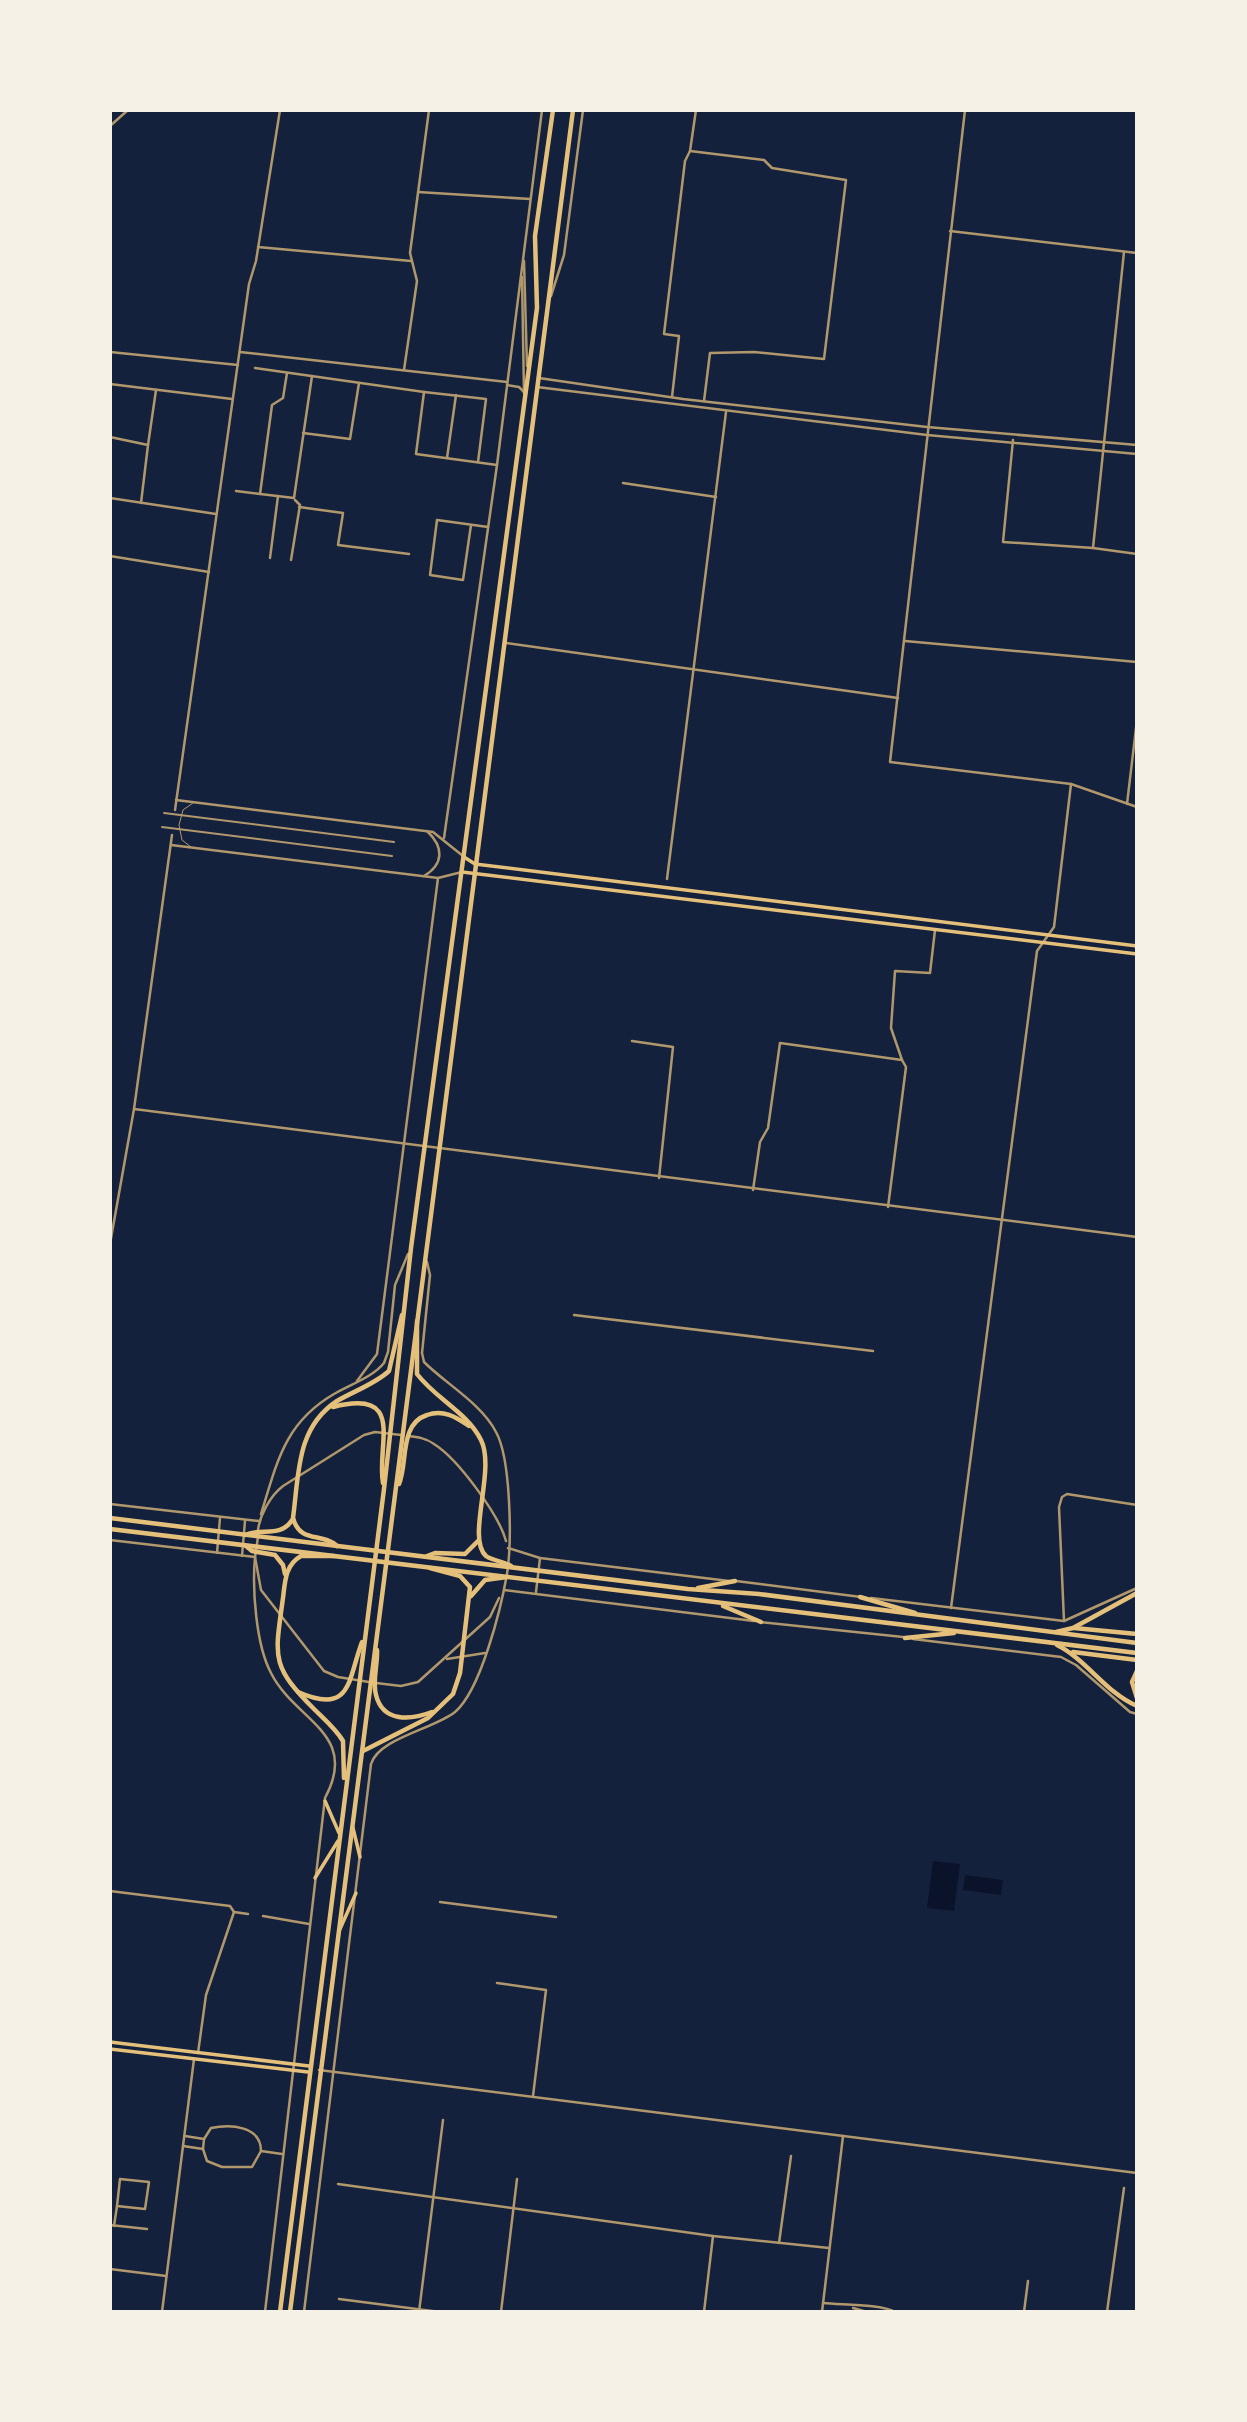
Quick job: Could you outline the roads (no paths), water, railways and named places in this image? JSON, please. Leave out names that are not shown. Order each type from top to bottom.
[{"type":"highway","points":[[279,2312],[384,1489],[411,1248],[528,381],[537,308],[535,236],[553,110]]},
{"type":"highway","points":[[290,2312],[319,2070],[396,1492],[416,1313],[573,110]]},
{"type":"highway","points":[[245,1535],[252,1532],[277,1532],[293,1518],[304,1440],[311,1425],[329,1408],[389,1371],[397,1326],[404,1311]]},
{"type":"highway","points":[[416,1313],[418,1374],[473,1428],[480,1439],[487,1461],[479,1540],[488,1558],[512,1567]]},
{"type":"highway","points":[[329,1408],[360,1403],[372,1408],[382,1417],[386,1431],[381,1473],[384,1489]]},
{"type":"highway","points":[[396,1492],[402,1476],[409,1433],[416,1421],[432,1413],[444,1413],[473,1428]]},
{"type":"highway","points":[[110,1518],[690,1590],[759,1594],[1137,1643]]},
{"type":"highway","points":[[293,1518],[304,1535],[331,1541],[338,1546]]},
{"type":"highway","points":[[110,1529],[1137,1653]]},
{"type":"highway","points":[[426,1556],[435,1553],[465,1554],[479,1540]]},
{"type":"highway","points":[[244,1545],[252,1550],[275,1555],[284,1565],[277,1657],[285,1678],[343,1741],[344,1793]]},
{"type":"highway","points":[[285,1578],[298,1558],[323,1559],[338,1555]]},
{"type":"highway","points":[[362,1752],[428,1718],[453,1694],[458,1683],[471,1596],[468,1584],[463,1578],[439,1573],[426,1566]]},
{"type":"highway","points":[[471,1596],[485,1580],[510,1576]]},
{"type":"highway","points":[[690,1590],[735,1581]]},
{"type":"highway","points":[[1052,1633],[1073,1628],[1137,1593]]},
{"type":"highway","points":[[860,1597],[930,1618]]},
{"type":"highway","points":[[715,1603],[761,1622]]},
{"type":"highway","points":[[1073,1628],[1137,1634]]},
{"type":"highway","points":[[905,1638],[965,1632]]},
{"type":"highway","points":[[295,1690],[319,1699],[342,1694],[352,1682],[365,1635]]},
{"type":"highway","points":[[376,1640],[375,1689],[384,1709],[407,1719],[439,1709]]},
{"type":"highway","points":[[1053,1643],[1072,1652],[1119,1694],[1137,1706]]},
{"type":"highway","points":[[1072,1652],[1137,1660]]},
{"type":"highway","points":[[1137,1671],[1132,1682],[1137,1699]]},
{"type":"main road","points":[[464,857],[475,864],[1137,946]]},
{"type":"main road","points":[[462,872],[1137,954]]},
{"type":"main road","points":[[325,1801],[339,1833]]},
{"type":"main road","points":[[352,1824],[360,1857]]},
{"type":"main road","points":[[315,1878],[338,1841]]},
{"type":"main road","points":[[338,1934],[356,1894]]},
{"type":"main road","points":[[110,2042],[293,2064],[309,2069]]},
{"type":"main road","points":[[110,2049],[292,2070],[309,2069]]},
{"type":"street","points":[[110,126],[128,110]]},
{"type":"street","points":[[175,810],[238,365],[280,110]]},
{"type":"street","points":[[404,370],[417,281],[410,253],[429,110]]},
{"type":"street","points":[[523,417],[524,243],[542,110]]},
{"type":"street","points":[[547,309],[564,255],[583,110]]},
{"type":"street","points":[[672,397],[679,336],[664,334],[685,161],[690,151],[696,110]]},
{"type":"street","points":[[965,110],[890,762],[1071,785],[1137,807]]},
{"type":"street","points":[[1132,110],[1137,111]]},
{"type":"street","points":[[690,151],[764,160],[772,168],[846,180],[824,359],[754,352],[710,353],[704,401]]},
{"type":"street","points":[[418,192],[530,199]]},
{"type":"street","points":[[950,231],[1137,253]]},
{"type":"street","points":[[524,243],[528,381]]},
{"type":"street","points":[[258,247],[413,261]]},
{"type":"street","points":[[1093,548],[1124,252]]},
{"type":"street","points":[[444,838],[522,277]]},
{"type":"street","points":[[110,352],[238,365]]},
{"type":"street","points":[[240,352],[507,384],[519,387],[524,392]]},
{"type":"street","points":[[255,368],[486,399],[478,462]]},
{"type":"street","points":[[260,494],[272,405],[283,398],[287,373]]},
{"type":"street","points":[[292,561],[299,507],[294,498],[312,376]]},
{"type":"street","points":[[538,378],[672,397],[927,427],[1137,445]]},
{"type":"street","points":[[549,388],[550,380]]},
{"type":"street","points":[[303,433],[350,439],[359,383]]},
{"type":"street","points":[[110,384],[234,399]]},
{"type":"street","points":[[537,387],[927,435],[1013,440],[1137,454]]},
{"type":"street","points":[[141,505],[156,390]]},
{"type":"street","points":[[424,392],[416,454],[497,465]]},
{"type":"street","points":[[447,458],[456,396]]},
{"type":"street","points":[[667,879],[726,412]]},
{"type":"street","points":[[110,437],[148,445]]},
{"type":"street","points":[[1013,440],[1003,542],[1137,554]]},
{"type":"street","points":[[624,483],[716,497]]},
{"type":"street","points":[[236,491],[294,498]]},
{"type":"street","points":[[270,558],[278,496]]},
{"type":"street","points":[[110,498],[141,505],[216,514]]},
{"type":"street","points":[[299,507],[342,513],[338,545],[409,554]]},
{"type":"street","points":[[471,525],[463,580],[430,575],[437,520],[488,527]]},
{"type":"street","points":[[110,556],[209,572]]},
{"type":"street","points":[[905,641],[1137,662]]},
{"type":"street","points":[[504,643],[898,698]]},
{"type":"street","points":[[1127,805],[1137,720]]},
{"type":"street","points":[[951,1608],[1037,951],[1054,926],[1071,785]]},
{"type":"street","points":[[176,800],[427,831],[444,838],[464,857]]},
{"type":"street","points":[[164,813],[394,842]]},
{"type":"street","points":[[162,827],[392,856]]},
{"type":"street","points":[[424,876],[436,867],[440,853],[435,839],[427,831]]},
{"type":"street","points":[[110,1244],[134,1109],[172,835]]},
{"type":"street","points":[[171,845],[438,878],[462,872]]},
{"type":"street","points":[[357,1381],[377,1354],[438,878]]},
{"type":"street","points":[[888,1207],[906,1067],[891,1028],[895,971],[930,973],[935,930]]},
{"type":"street","points":[[632,1041],[674,1047],[659,1178]]},
{"type":"street","points":[[753,1190],[760,1142],[768,1128],[780,1043],[902,1060]]},
{"type":"street","points":[[134,1109],[1137,1237]]},
{"type":"street","points":[[265,2312],[309,1924],[325,1801],[331,1788],[334,1747],[280,1689],[268,1669],[253,1576],[259,1521],[284,1446],[297,1424],[314,1405],[380,1368],[387,1358],[395,1285],[411,1248]]},
{"type":"street","points":[[304,2312],[374,1756],[379,1750],[455,1711],[475,1681],[503,1590],[508,1548],[509,1488],[502,1443],[487,1418],[424,1362],[422,1353],[430,1275],[424,1252]]},
{"type":"street","points":[[574,1315],[873,1351]]},
{"type":"street","points":[[259,1521],[280,1488],[364,1435],[376,1432],[421,1438],[437,1446],[497,1515],[508,1548]]},
{"type":"street","points":[[1064,1621],[1059,1507],[1062,1497],[1067,1494],[1137,1504]]},
{"type":"street","points":[[110,1504],[259,1521]]},
{"type":"street","points":[[217,1553],[220,1517]]},
{"type":"street","points":[[242,1556],[246,1519]]},
{"type":"street","points":[[110,1540],[255,1558]]},
{"type":"street","points":[[508,1548],[540,1558],[1064,1621],[1137,1588]]},
{"type":"street","points":[[255,1558],[265,1598],[324,1671],[344,1678],[408,1686],[418,1682],[490,1617],[503,1590]]},
{"type":"street","points":[[536,1594],[540,1558]]},
{"type":"street","points":[[503,1590],[1061,1657],[1076,1665],[1130,1712],[1137,1714]]},
{"type":"street","points":[[444,1660],[485,1653]]},
{"type":"street","points":[[110,1891],[230,1906],[234,1912],[248,1914]]},
{"type":"street","points":[[440,1902],[556,1917]]},
{"type":"street","points":[[198,2053],[206,1995],[234,1912]]},
{"type":"street","points":[[263,1916],[309,1924]]},
{"type":"street","points":[[498,1983],[546,1990],[534,2096]]},
{"type":"street","points":[[162,2312],[194,2059]]},
{"type":"street","points":[[319,2070],[1137,2173]]},
{"type":"street","points":[[419,2310],[443,2120]]},
{"type":"street","points":[[237,2127],[256,2134],[261,2140],[261,2151],[252,2167],[239,2168],[207,2161],[203,2149],[204,2139],[211,2128],[237,2127]]},
{"type":"street","points":[[185,2136],[204,2139]]},
{"type":"street","points":[[822,2312],[843,2136]]},
{"type":"street","points":[[183,2147],[203,2149]]},
{"type":"street","points":[[261,2151],[282,2154]]},
{"type":"street","points":[[779,2243],[791,2156]]},
{"type":"street","points":[[117,2206],[145,2209],[149,2182],[120,2179],[112,2225],[147,2229]]},
{"type":"street","points":[[501,2312],[517,2179]]},
{"type":"street","points":[[338,2184],[713,2236],[829,2248]]},
{"type":"street","points":[[1107,2312],[1124,2188]]},
{"type":"street","points":[[704,2312],[713,2236]]},
{"type":"street","points":[[110,2269],[167,2276]]},
{"type":"street","points":[[1024,2312],[1028,2281]]},
{"type":"street","points":[[339,2299],[440,2312]]},
{"type":"street","points":[[823,2302],[867,2312]]},
{"type":"street","points":[[852,2307],[860,2305],[895,2312]]},
{"type":"lane","points":[[192,847],[179,834],[181,814],[195,803]]},
{"type":"water","points":[[933,1861],[960,1864],[954,1911],[927,1908]]},
{"type":"water","points":[[965,1875],[1003,1880],[1001,1895],[963,1890]]}]
